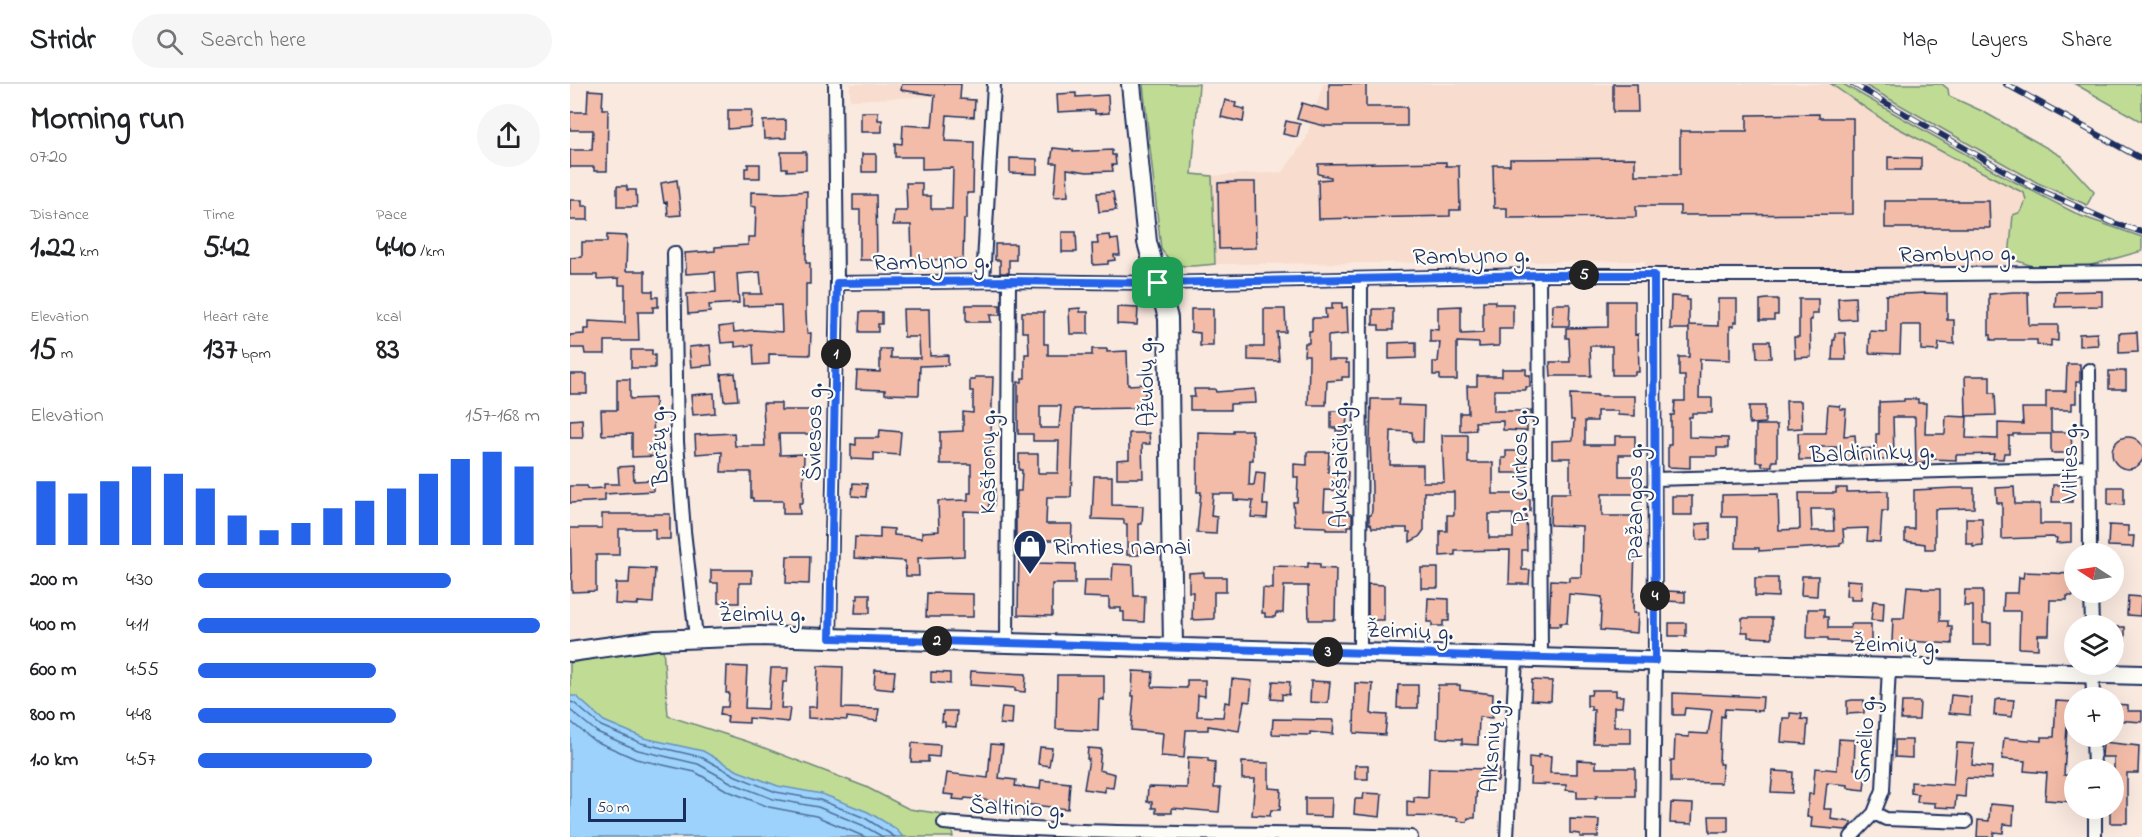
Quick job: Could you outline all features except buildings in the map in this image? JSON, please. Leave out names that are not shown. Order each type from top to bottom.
[{"type":"main road","name":"Ąžuolų g.","points":[[1131,84],[1147,242],[1168,318],[1173,647]]},
{"type":"main road","name":"Žeimių g.","points":[[570,652],[696,637],[758,636],[1889,668],[2064,669]]},
{"type":"main road","name":"Žeimių g.","points":[[2124,673],[2142,675]]},
{"type":"street","name":"Šviesos g.","points":[[830,638],[837,283],[835,84]]},
{"type":"street","points":[[983,281],[994,84]]},
{"type":"street","name":"Beržų g.","points":[[674,253],[677,442],[696,637]]},
{"type":"street","name":"Rambyno g.","points":[[837,283],[983,281],[1158,283],[1539,275],[2142,272]]},
{"type":"street","name":"P. Cvirkos g.","points":[[1539,275],[1541,658]]},
{"type":"street","name":"Pažangos g.","points":[[1653,837],[1654,275]]},
{"type":"street","name":"Aukštaičių g.","points":[[1360,653],[1361,279]]},
{"type":"street","name":"Kaštonų g.","points":[[1007,643],[1009,281]]},
{"type":"street","name":"Vilties g.","points":[[2090,370],[2090,543]]},
{"type":"street","name":"Baldininkų g.","points":[[1655,479],[2089,467]]},
{"type":"street","name":"Alksnių g.","points":[[1507,837],[1516,658]]},
{"type":"street","name":"Smėlio g.","points":[[1851,837],[1874,813],[1883,790],[1889,668]]},
{"type":"street","points":[[1874,813],[1886,819],[1966,822]]},
{"type":"street","points":[[2095,819],[2095,837]]},
{"type":"street","name":"Šaltinio g.","points":[[944,823],[1108,832],[1411,837]]},
{"type":"shaded area","points":[[850,84],[944,84],[942,96],[850,100]]},
{"type":"shaded area","points":[[1323,84],[1831,84],[1885,121],[2024,193],[2026,200],[2021,212],[2013,215],[2009,268],[1645,271],[1645,261],[1215,264],[1212,176],[1283,172],[1306,139]]},
{"type":"green space","points":[[1143,84],[1199,84],[1192,174],[1212,176],[1215,264],[1184,266],[1172,261],[1161,249]]},
{"type":"green space","points":[[1831,84],[1843,84],[2007,178],[2081,216],[2142,237],[2142,251],[2088,266],[2038,268],[2009,258],[2013,215],[2021,212],[2026,200],[2024,193],[1885,121]]},
{"type":"green space","points":[[1863,84],[1942,84],[1948,89],[1949,96],[1984,112],[2061,156],[2094,192],[2087,205],[2038,183]]},
{"type":"green space","points":[[2075,84],[2142,84],[2142,122]]},
{"type":"green space","points":[[663,647],[668,716],[749,742],[866,787],[909,809],[949,815],[953,837],[570,837],[570,663],[617,653]]},
{"type":"water","points":[[570,696],[576,696],[604,721],[644,738],[703,751],[738,771],[778,786],[822,794],[868,812],[895,828],[903,837],[570,837]]},
{"type":"railway","points":[[1853,84],[2031,186],[2111,222],[2142,232]]},
{"type":"railway","points":[[2006,84],[2142,159]]},
{"type":"place","name":"Rimties namai","points":[[1030,575]]},
{"type":"route","points":[[1539,275],[1654,275],[1655,661],[830,638],[837,283],[1009,281],[1158,283],[1539,275]]}]
